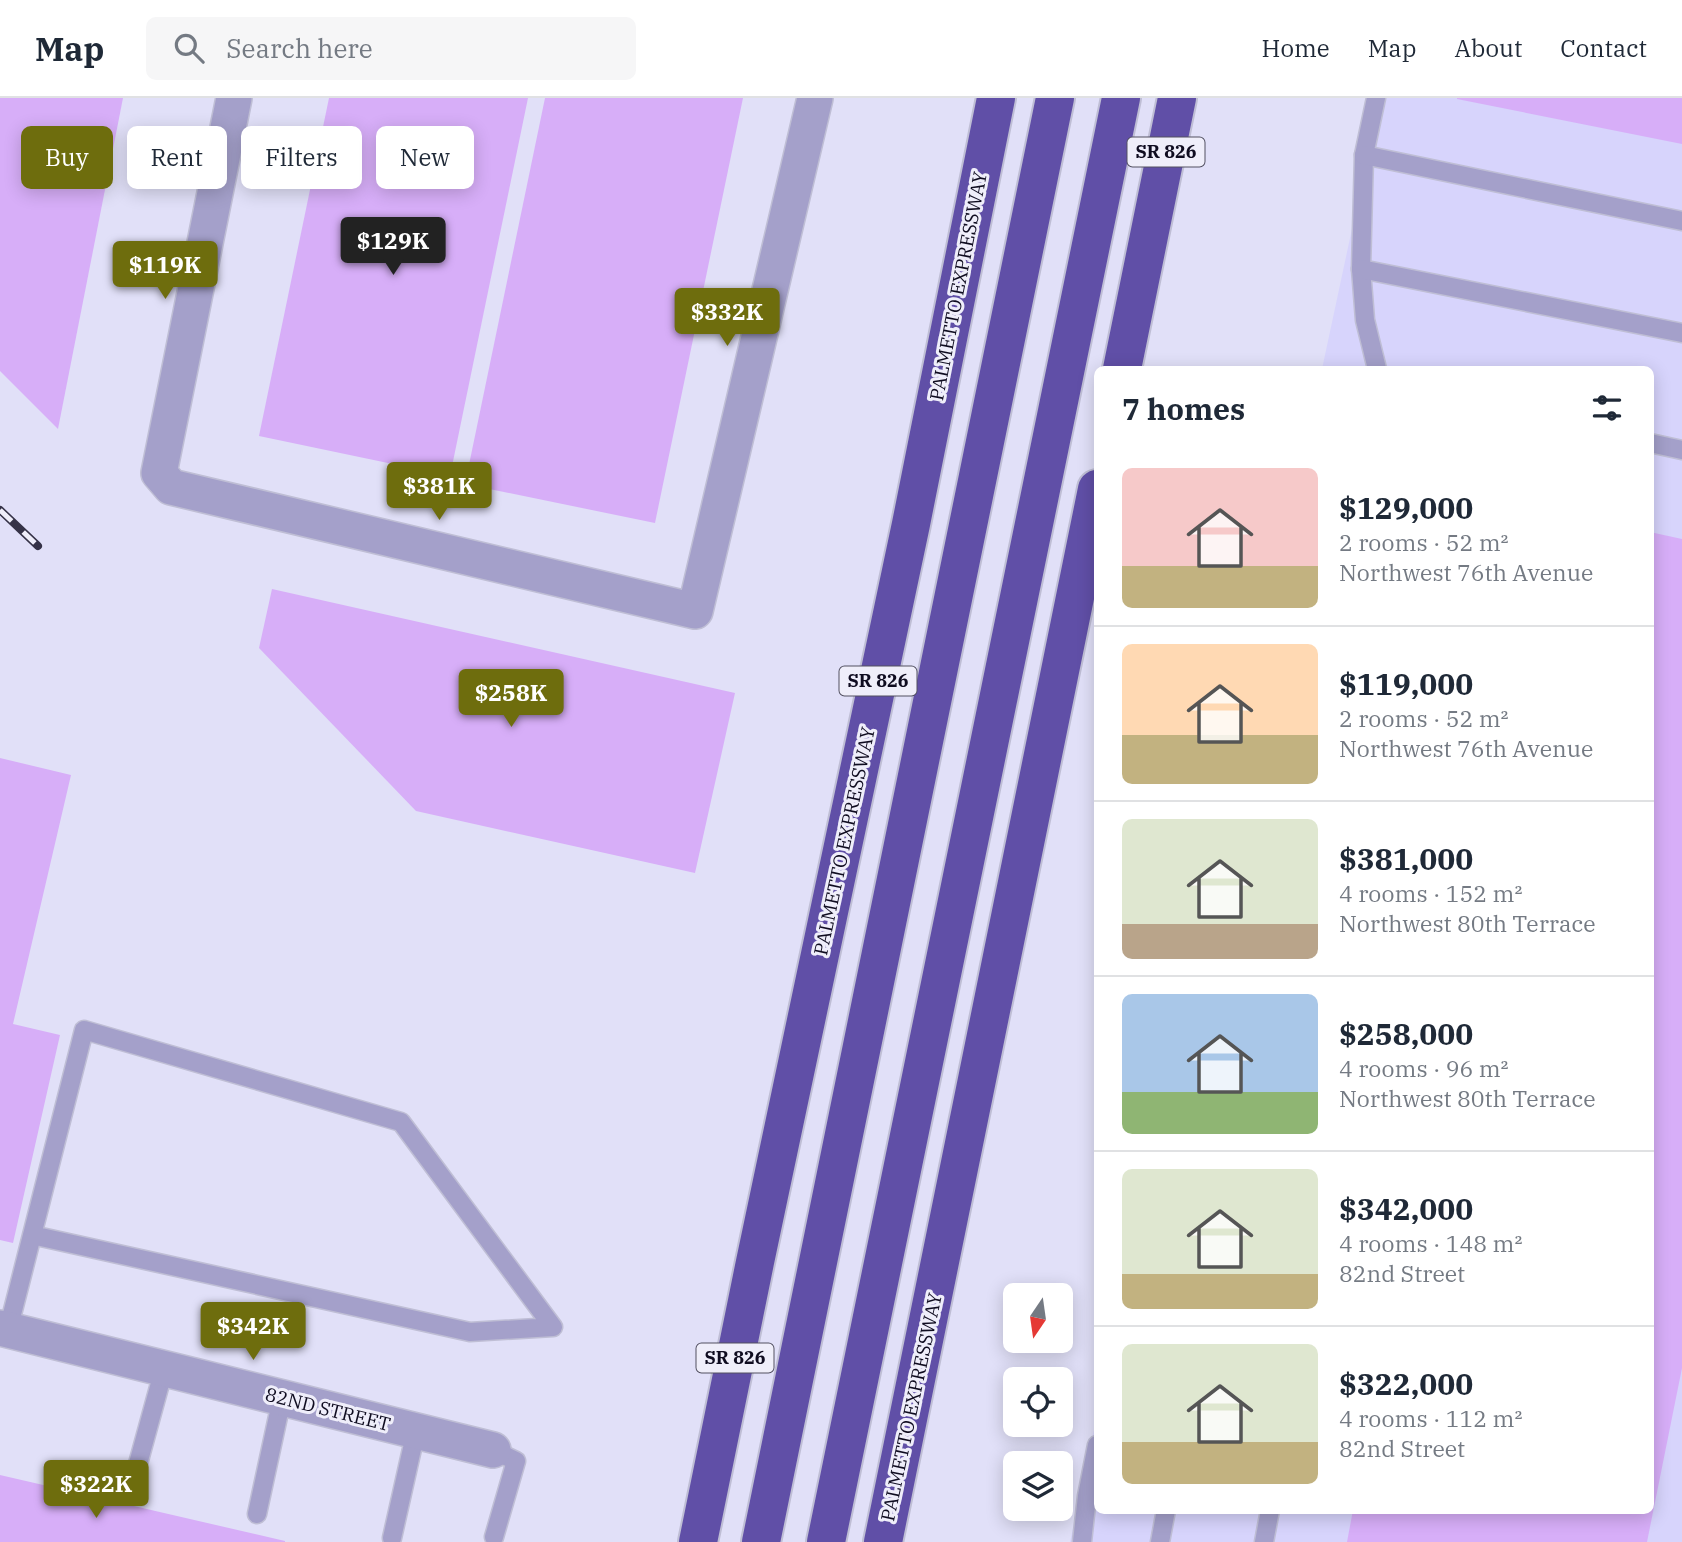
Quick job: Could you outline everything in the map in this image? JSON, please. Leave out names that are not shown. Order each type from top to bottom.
[{"type":"highway","name":"PALMETTO EXPRESSWAY","points":[[698,1542],[908,537],[996,98]]},
{"type":"highway","points":[[763,1531],[1055,98]]},
{"type":"highway","points":[[826,1542],[1121,98]]},
{"type":"highway","name":"SR 826","points":[[1123,366],[1177,98]]},
{"type":"highway","points":[[1156,206],[1204,98]]},
{"type":"highway","name":"PALMETTO EXPRESSWAY","points":[[883,1542],[1094,504]]},
{"type":"street","points":[[234,98],[159,473],[171,487],[695,611],[815,98]]},
{"type":"street","name":"82ND STREET","points":[[4,1329],[494,1450]]},
{"type":"lane","points":[[1376,98],[1364,155],[1361,270],[1365,320],[1376,366]]},
{"type":"lane","points":[[1364,155],[1682,221]]},
{"type":"lane","points":[[1361,270],[1682,333]]},
{"type":"lane","points":[[1654,444],[1682,450]]},
{"type":"lane","points":[[4,1329],[32,1235],[84,1030],[401,1122],[553,1327],[471,1332],[32,1235]]},
{"type":"lane","points":[[133,1482],[164,1369]]},
{"type":"lane","points":[[257,1514],[282,1398]]},
{"type":"lane","points":[[392,1538],[416,1431]]},
{"type":"lane","points":[[494,1450],[516,1461],[494,1537]]},
{"type":"lane","points":[[1082,1542],[1094,1460]]},
{"type":"lane","points":[[1160,1542],[1165,1514]]},
{"type":"lane","points":[[1264,1542],[1269,1514]]},
{"type":"shaded area","points":[[1380,98],[1682,98],[1682,1542],[1070,1542],[1094,1430],[1094,1514],[1654,1514],[1654,366],[1323,366]]},
{"type":"building","points":[[0,98],[123,98],[113,149],[113,126],[21,126],[21,189],[105,189],[58,429],[0,371]]},
{"type":"building","points":[[329,98],[528,98],[450,476],[259,436],[310,189],[362,189],[362,126],[323,126]]},
{"type":"building","points":[[545,98],[743,98],[655,523],[465,484]]},
{"type":"building","points":[[1682,98],[1682,144],[1457,99]]},
{"type":"building","points":[[1654,533],[1682,539],[1682,1368],[1654,1507]]},
{"type":"building","points":[[272,589],[735,693],[695,873],[416,811],[259,648]]},
{"type":"building","points":[[0,758],[71,775],[13,1024],[60,1035],[13,1243],[0,1240]]},
{"type":"building","points":[[0,1475],[285,1541],[285,1542],[0,1542]]},
{"type":"building","points":[[1352,1514],[1653,1514],[1647,1542],[1347,1542]]},
{"type":"railway","points":[[0,510],[38,546]]}]
